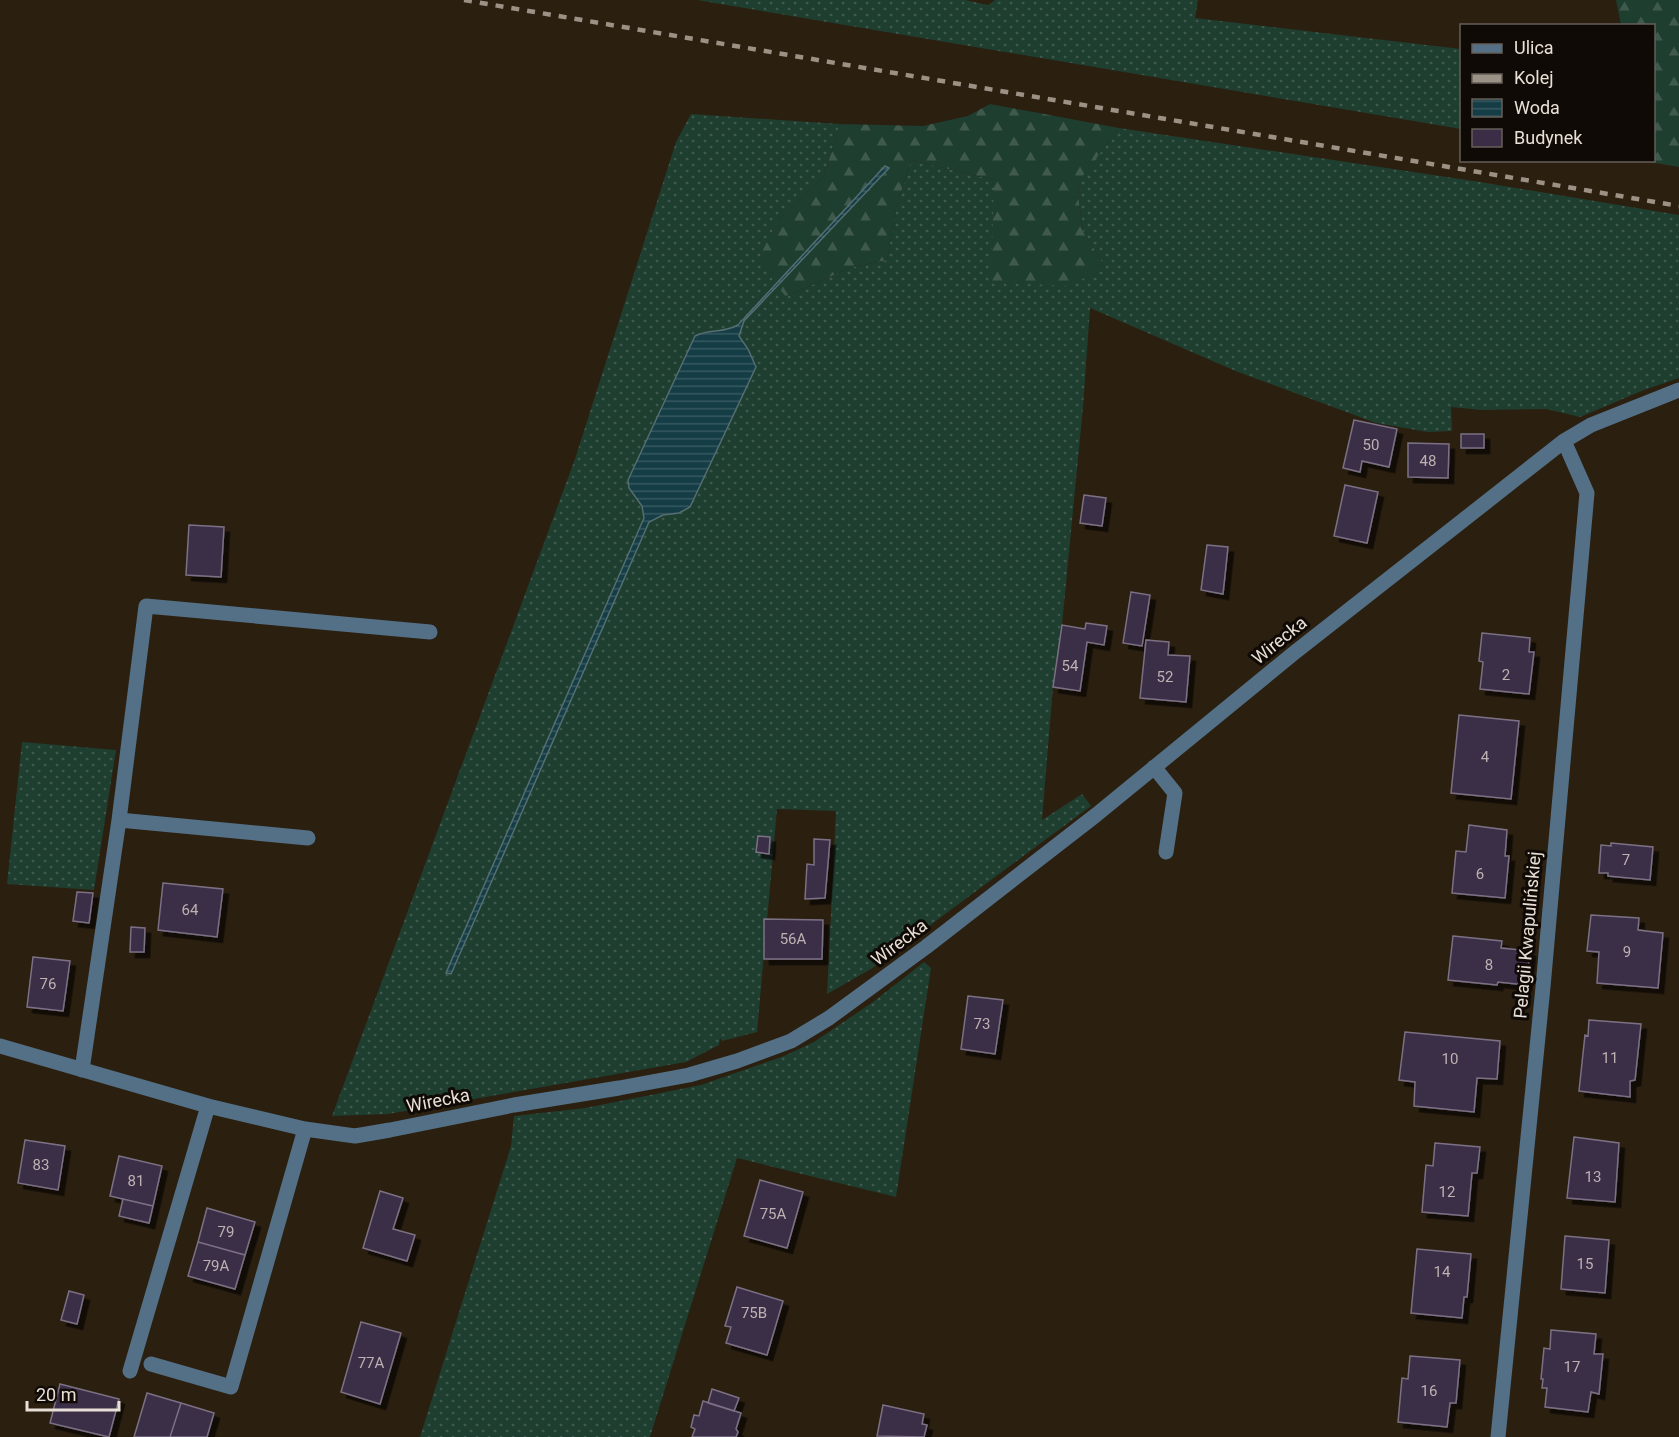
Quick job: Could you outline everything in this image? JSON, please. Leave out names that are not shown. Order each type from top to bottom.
[{"type":"street","name":"Wirecka","points":[[0,1046],[208,1106],[305,1129],[355,1136],[514,1105],[619,1089],[689,1075],[791,1041],[829,1018],[926,947],[1564,441],[1591,425],[1679,390]]},
{"type":"street","name":"Pelagii Kwapulińskiej","points":[[1498,1437],[1543,987],[1587,493],[1564,441]]},
{"type":"street","points":[[82,1070],[119,820],[146,606],[430,632]]},
{"type":"street","points":[[1154,767],[1175,793],[1166,852]]},
{"type":"street","points":[[119,820],[308,838]]},
{"type":"street","points":[[130,1371],[208,1106]]},
{"type":"street","points":[[151,1364],[231,1387],[305,1129]]},
{"type":"green space","points":[[697,0],[965,0],[988,5],[995,0],[1198,0],[1195,18],[1460,49],[1460,129]]},
{"type":"green space","points":[[1616,0],[1679,0],[1679,167],[1650,162],[1655,162],[1655,24],[1621,24]]},
{"type":"green space","points":[[990,104],[1119,128],[1079,181],[1078,195],[1083,231],[1105,267],[1069,286],[991,282],[994,180],[911,160],[896,208],[887,260],[849,268],[786,297],[758,260],[778,220],[824,176],[840,124],[923,126],[968,116]]},
{"type":"green space","points":[[691,114],[840,124],[824,176],[778,220],[786,297],[849,268],[887,260],[896,208],[911,160],[994,180],[1105,267],[1083,231],[1078,195],[1079,180],[1119,128],[1480,182],[1679,215],[1679,378],[1580,417],[1546,409],[1482,410],[1451,407],[1452,431],[1428,432],[1376,423],[1238,372],[1090,308],[1083,407],[1062,625],[1053,687],[1042,820],[1082,794],[1091,806],[871,969],[827,994],[836,811],[777,809],[757,1032],[722,1041],[720,1038],[719,1045],[686,1062],[388,1114],[332,1116],[575,459],[676,142]]},
{"type":"green space","points":[[22,742],[116,750],[94,890],[7,884]]},
{"type":"green space","points":[[924,962],[931,968],[896,1197],[737,1158],[650,1437],[420,1437],[511,1146],[514,1116],[585,1108],[701,1085],[784,1056],[814,1042],[873,1002]]},
{"type":"water","points":[[885,166],[889,168],[744,321],[739,336],[756,367],[690,507],[679,513],[663,515],[649,522],[451,974],[446,973],[644,518],[642,506],[629,488],[628,480],[695,336],[738,325]]},
{"type":"building","points":[[1354,420],[1397,429],[1389,467],[1362,461],[1360,472],[1343,468]]},
{"type":"building","points":[[1461,434],[1484,434],[1484,448],[1461,448]]},
{"type":"building","points":[[1408,443],[1449,444],[1448,478],[1408,477]]},
{"type":"building","points":[[1345,485],[1378,492],[1367,543],[1334,536]]},
{"type":"building","points":[[1084,495],[1106,498],[1102,526],[1080,523]]},
{"type":"building","points":[[189,525],[224,527],[221,577],[186,575]]},
{"type":"building","points":[[1207,545],[1228,547],[1223,594],[1201,590]]},
{"type":"building","points":[[1131,592],[1150,595],[1142,646],[1123,643]]},
{"type":"building","points":[[1086,623],[1107,626],[1104,645],[1087,642],[1080,691],[1053,687],[1062,625],[1085,629]]},
{"type":"building","points":[[1482,633],[1530,638],[1529,652],[1534,652],[1529,694],[1480,689],[1483,662],[1479,661]]},
{"type":"building","points":[[1146,640],[1169,642],[1168,655],[1190,656],[1186,702],[1140,698]]},
{"type":"building","points":[[1459,715],[1519,721],[1511,799],[1451,793]]},
{"type":"building","points":[[1469,825],[1507,830],[1505,856],[1509,856],[1505,898],[1452,893],[1456,851],[1466,852]]},
{"type":"building","points":[[758,836],[770,837],[769,854],[756,852]]},
{"type":"building","points":[[814,839],[830,840],[825,898],[805,899],[807,864],[814,865]]},
{"type":"building","points":[[1611,843],[1653,847],[1650,880],[1599,873],[1601,845],[1611,846]]},
{"type":"building","points":[[163,883],[223,889],[217,937],[158,930]]},
{"type":"building","points":[[77,892],[93,893],[89,923],[73,921]]},
{"type":"building","points":[[1591,915],[1639,918],[1638,930],[1663,933],[1658,988],[1597,983],[1599,952],[1587,951]]},
{"type":"building","points":[[764,919],[823,920],[822,959],[764,959]]},
{"type":"building","points":[[131,927],[145,928],[144,952],[130,952]]},
{"type":"building","points":[[1453,936],[1502,941],[1501,948],[1530,951],[1526,985],[1498,982],[1497,985],[1448,980]]},
{"type":"building","points":[[33,957],[70,961],[63,1011],[27,1007]]},
{"type":"building","points":[[968,996],[1003,1000],[995,1054],[961,1049]]},
{"type":"building","points":[[1589,1020],[1641,1024],[1635,1080],[1630,1081],[1630,1097],[1579,1091],[1585,1035],[1588,1036]]},
{"type":"building","points":[[1405,1032],[1500,1041],[1497,1079],[1477,1078],[1474,1112],[1414,1106],[1415,1082],[1399,1080]]},
{"type":"building","points":[[1574,1137],[1619,1143],[1615,1202],[1567,1198]]},
{"type":"building","points":[[25,1140],[65,1146],[58,1190],[18,1183]]},
{"type":"building","points":[[1435,1143],[1480,1147],[1477,1173],[1472,1173],[1468,1216],[1422,1212],[1426,1165],[1433,1166]]},
{"type":"building","points":[[119,1156],[162,1166],[153,1206],[110,1196]]},
{"type":"building","points":[[760,1180],[803,1192],[787,1248],[744,1236]]},
{"type":"building","points":[[380,1191],[403,1198],[393,1229],[415,1235],[407,1261],[363,1248]]},
{"type":"building","points":[[123,1199],[153,1206],[149,1223],[119,1216]]},
{"type":"building","points":[[207,1208],[255,1222],[245,1255],[198,1242]]},
{"type":"building","points":[[1565,1236],[1609,1240],[1605,1293],[1561,1289]]},
{"type":"building","points":[[198,1242],[245,1255],[235,1289],[188,1276]]},
{"type":"building","points":[[1417,1249],[1471,1254],[1467,1297],[1464,1297],[1462,1318],[1411,1313]]},
{"type":"building","points":[[737,1287],[783,1301],[767,1355],[726,1343],[731,1327],[725,1326]]},
{"type":"building","points":[[69,1291],[84,1295],[77,1324],[61,1320]]},
{"type":"building","points":[[361,1322],[401,1333],[380,1404],[341,1392]]},
{"type":"building","points":[[1551,1330],[1596,1334],[1594,1354],[1603,1354],[1599,1394],[1591,1392],[1588,1412],[1545,1407],[1547,1388],[1542,1388],[1543,1379],[1541,1379],[1544,1348],[1550,1349]]},
{"type":"building","points":[[1410,1356],[1460,1360],[1456,1403],[1450,1403],[1447,1427],[1398,1422],[1402,1378],[1408,1379]]},
{"type":"building","points":[[60,1384],[119,1399],[109,1437],[50,1423]]},
{"type":"building","points":[[712,1389],[739,1398],[734,1411],[708,1403]]},
{"type":"building","points":[[147,1393],[181,1403],[170,1437],[134,1437]]},
{"type":"building","points":[[703,1401],[741,1413],[736,1437],[692,1437],[695,1429],[691,1427],[694,1415],[699,1416]]},
{"type":"building","points":[[181,1403],[214,1413],[207,1437],[170,1437]]},
{"type":"building","points":[[883,1405],[924,1414],[922,1424],[927,1425],[924,1437],[877,1436]]},
{"type":"railway","points":[[464,0],[1679,206]]}]
